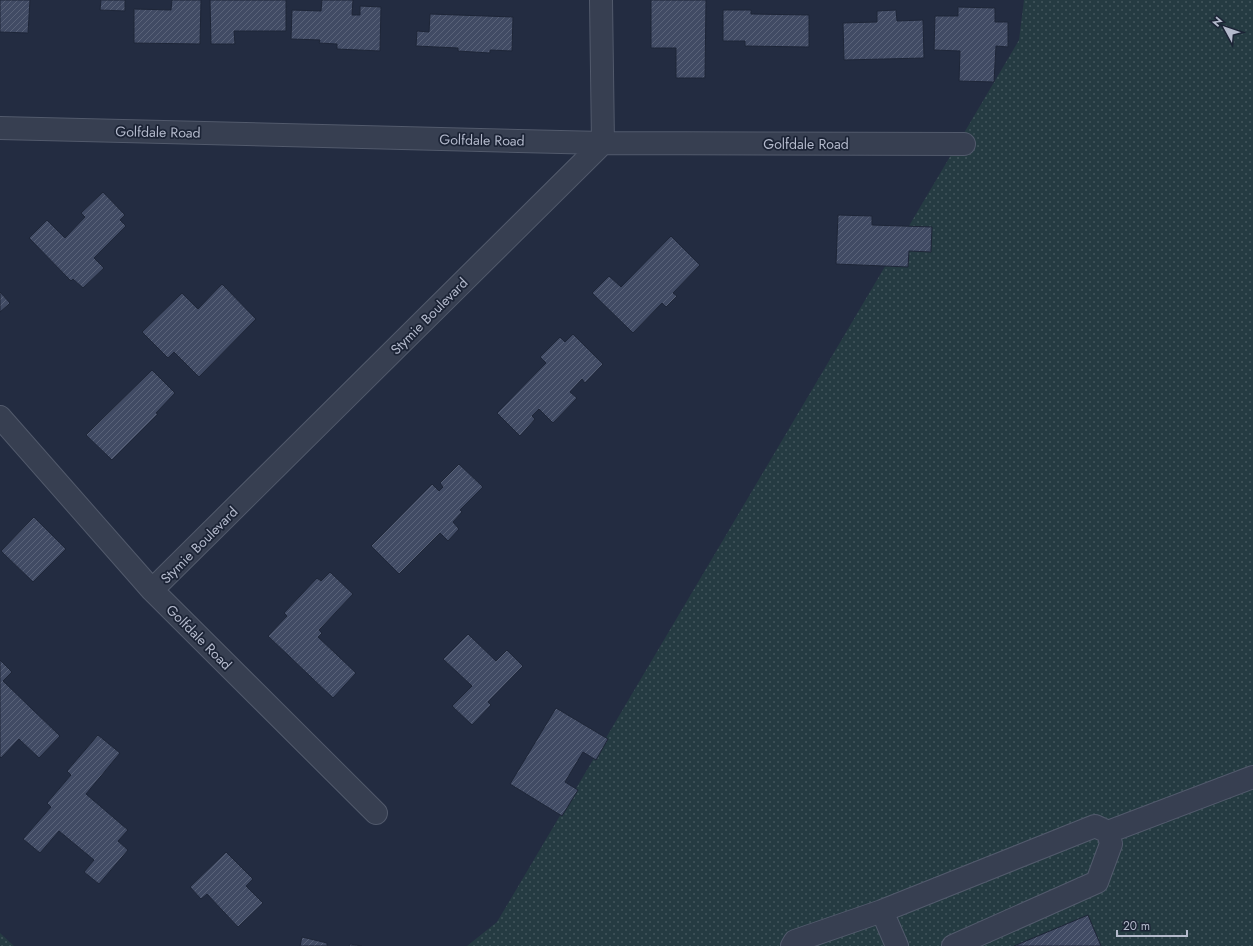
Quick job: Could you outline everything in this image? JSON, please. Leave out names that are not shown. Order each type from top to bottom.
[{"type":"street","points":[[601,0],[603,144]]},
{"type":"street","name":"Golfdale Road","points":[[0,128],[603,144],[964,144]]},
{"type":"street","name":"Stymie Boulevard","points":[[152,590],[603,144]]},
{"type":"street","name":"Golfdale Road","points":[[0,417],[152,590],[376,813]]},
{"type":"street","points":[[792,946],[795,941],[882,911],[1095,826],[1108,832],[1253,777]]},
{"type":"street","points":[[953,946],[1097,882],[1111,844],[1108,832]]},
{"type":"street","points":[[882,911],[897,946]]},
{"type":"shaded area","points":[[1024,0],[1253,0],[1253,946],[467,946],[497,922],[1019,40]]},
{"type":"shaded area","points":[[0,933],[14,946],[0,946]]},
{"type":"building","points":[[0,0],[30,0],[28,33],[0,32]]},
{"type":"building","points":[[101,0],[125,0],[125,11],[100,10]]},
{"type":"building","points":[[172,0],[201,0],[200,44],[134,43],[134,9],[171,10]]},
{"type":"building","points":[[210,0],[286,0],[286,31],[234,31],[235,44],[211,44]]},
{"type":"building","points":[[322,0],[353,0],[352,15],[360,15],[360,6],[381,7],[380,51],[337,49],[337,44],[319,43],[320,40],[291,39],[292,10],[321,11]]},
{"type":"building","points":[[651,0],[706,0],[705,78],[676,78],[676,48],[651,48]]},
{"type":"building","points":[[958,7],[995,8],[995,22],[1008,22],[1008,47],[996,46],[994,82],[959,81],[960,51],[934,50],[935,16],[958,16]]},
{"type":"building","points":[[723,10],[751,10],[751,14],[809,15],[809,47],[745,46],[745,41],[723,41]]},
{"type":"building","points":[[896,10],[897,21],[923,20],[924,58],[844,60],[843,23],[877,22],[877,11]]},
{"type":"building","points":[[430,14],[513,17],[512,51],[490,50],[490,53],[458,51],[458,48],[416,46],[417,31],[429,32]]},
{"type":"building","points":[[103,192],[125,215],[120,220],[126,226],[94,258],[104,268],[83,288],[73,279],[71,281],[29,238],[47,220],[65,238],[85,217],[81,213]]},
{"type":"building","points":[[838,215],[872,216],[872,225],[932,227],[931,252],[909,251],[908,267],[836,264]]},
{"type":"building","points":[[671,236],[700,265],[673,293],[677,296],[666,307],[662,303],[633,333],[592,293],[609,276],[621,287]]},
{"type":"building","points":[[222,284],[256,319],[199,377],[174,352],[168,358],[142,332],[182,293],[198,309]]},
{"type":"building","points":[[0,292],[10,303],[0,312]]},
{"type":"building","points":[[573,334],[603,364],[585,383],[582,379],[570,392],[577,398],[553,423],[539,409],[532,416],[535,419],[520,436],[497,413],[546,363],[540,357],[560,337],[565,342]]},
{"type":"building","points":[[152,370],[175,393],[156,413],[158,414],[112,460],[86,435]]},
{"type":"building","points":[[459,464],[483,487],[460,510],[462,512],[453,522],[459,529],[448,541],[440,533],[399,574],[371,546],[432,484],[439,491],[443,487],[440,483]]},
{"type":"building","points":[[34,517],[66,549],[33,582],[1,551]]},
{"type":"building","points":[[330,572],[353,594],[319,630],[322,633],[318,637],[356,673],[333,698],[268,636],[287,616],[284,613],[317,578],[321,581]]},
{"type":"building","points":[[468,634],[496,661],[507,650],[523,666],[488,702],[491,705],[472,725],[452,706],[472,686],[443,659]]},
{"type":"building","points":[[0,660],[12,672],[3,681],[60,736],[39,758],[19,739],[1,758],[0,757]]},
{"type":"building","points":[[556,708],[608,739],[596,760],[583,752],[565,782],[578,790],[562,816],[510,784]]},
{"type":"building","points":[[98,735],[120,753],[86,794],[128,830],[118,841],[128,850],[99,884],[84,872],[94,860],[59,831],[40,853],[23,839],[51,807],[47,803],[71,775],[67,771]]},
{"type":"building","points":[[226,852],[253,879],[246,886],[263,903],[238,927],[207,894],[201,899],[190,887]]},
{"type":"building","points":[[1088,915],[1101,946],[1014,946]]},
{"type":"building","points":[[302,937],[327,943],[327,946],[300,946]]},
{"type":"building","points":[[350,944],[362,946],[349,946]]}]
